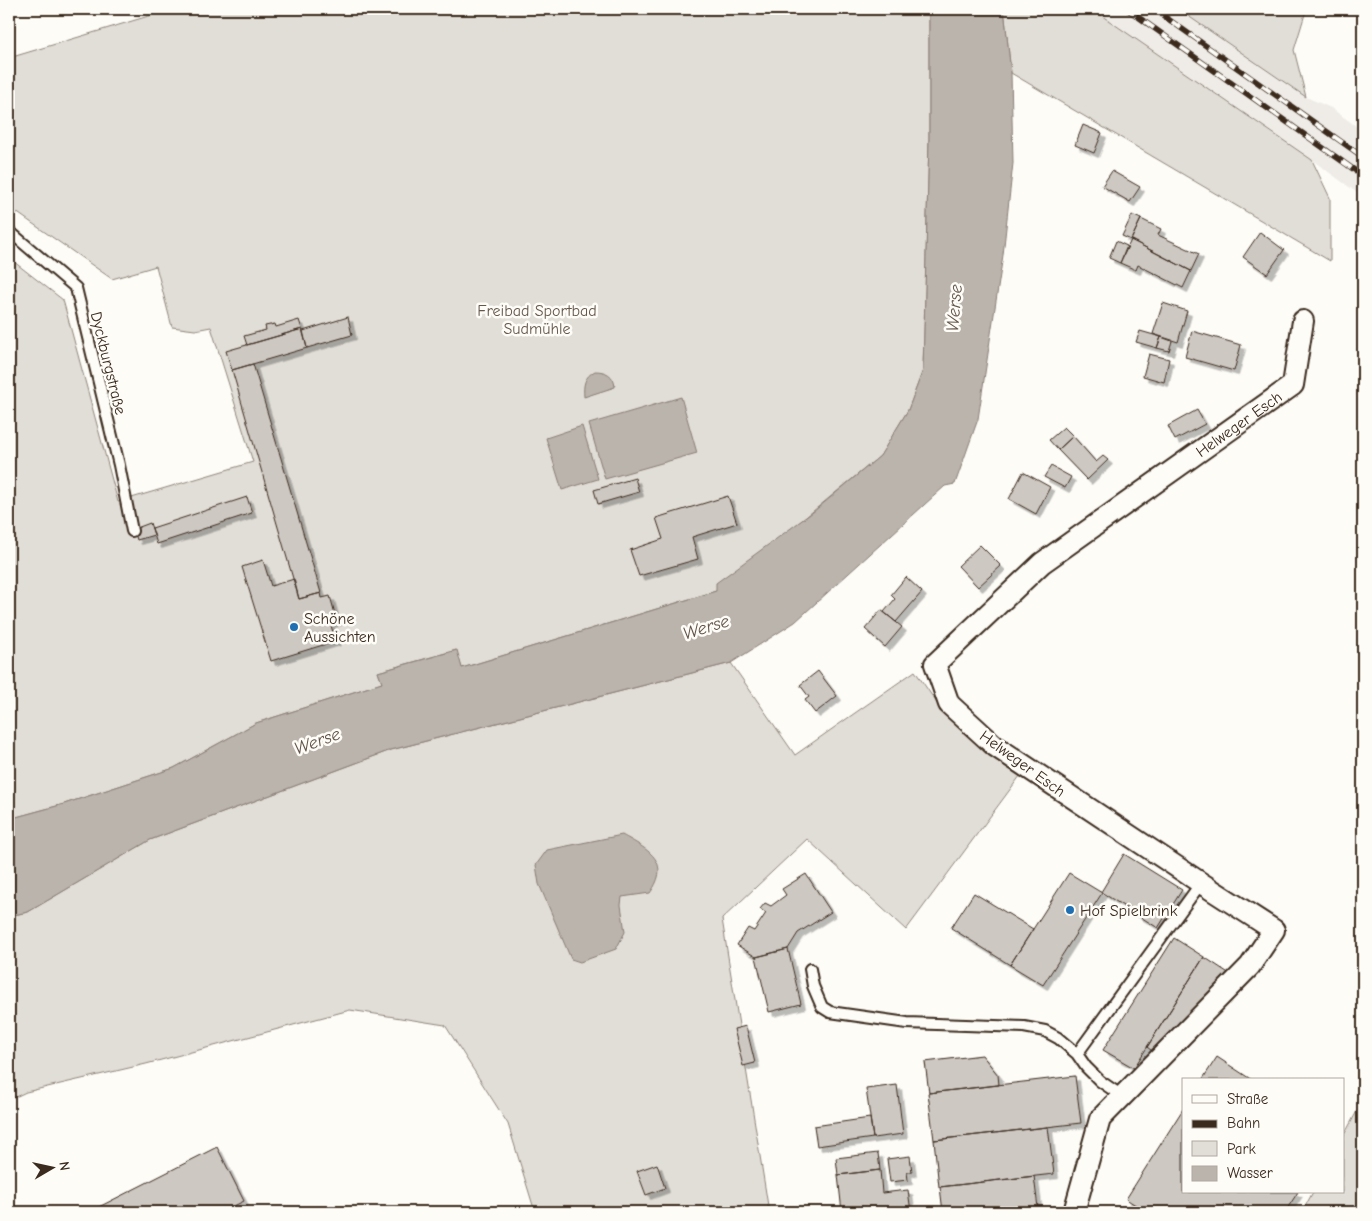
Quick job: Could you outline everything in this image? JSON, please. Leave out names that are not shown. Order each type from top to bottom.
[{"type":"street","name":"Helweger Esch","points":[[1074,1212],[1100,1119],[1250,966],[1274,930],[995,746],[949,704],[935,664],[1042,563],[1293,385],[1303,321]]},
{"type":"lane","name":"Dyckburgstraße","points":[[9,231],[76,288],[119,465],[132,531]]},
{"type":"lane","points":[[1077,1054],[1201,883]]},
{"type":"lane","points":[[810,970],[813,986],[822,1007],[830,1012],[907,1023],[1024,1026],[1045,1032],[1058,1038],[1077,1054],[1086,1067],[1100,1081],[1122,1096]]},
{"type":"shaded area","points":[[1092,9],[1178,9],[1306,97],[1331,108],[1363,131],[1363,197],[1312,160]]},
{"type":"green space","name":"Freibad Sportbad Sudmühle","points":[[172,9],[929,9],[929,140],[923,370],[908,410],[880,456],[716,591],[462,668],[456,650],[378,672],[382,683],[256,723],[174,768],[64,804],[9,819],[9,258],[63,300],[118,502],[253,462],[211,327],[195,330],[172,327],[156,266],[112,279],[9,207],[9,58]]},
{"type":"green space","points":[[1004,9],[1092,9],[1312,160],[1330,198],[1330,261],[1011,73]]},
{"type":"green space","points":[[1178,9],[1311,9],[1305,14],[1294,50],[1306,97]]},
{"type":"green space","points":[[731,663],[795,755],[915,671],[943,712],[1023,772],[906,930],[807,839],[722,919],[769,1212],[535,1212],[508,1124],[445,1025],[350,1010],[146,1064],[26,1092],[9,1100],[9,916],[28,912],[150,840],[391,750]]},
{"type":"green space","points":[[1363,1100],[1363,1203],[1359,1212],[1302,1212],[1312,1194],[1344,1194],[1344,1135]]},
{"type":"water","name":"Werse","points":[[929,9],[1004,9],[1011,73],[1013,163],[1003,255],[978,419],[955,484],[945,486],[795,622],[731,663],[391,750],[150,840],[28,912],[9,916],[9,819],[64,804],[174,768],[256,723],[382,683],[378,672],[457,650],[462,668],[716,591],[716,583],[813,512],[880,456],[908,410],[923,370],[929,140]]},
{"type":"water","points":[[595,371],[609,374],[613,379],[615,387],[584,397],[585,382],[588,376]]},
{"type":"water","points":[[681,397],[697,453],[605,479],[589,424]]},
{"type":"water","points":[[582,426],[598,479],[562,490],[546,438]]},
{"type":"water","points":[[622,835],[640,845],[654,857],[658,864],[659,872],[656,882],[650,893],[622,897],[621,905],[625,932],[616,949],[580,962],[571,959],[539,884],[536,865],[547,850]]},
{"type":"building","points":[[1083,125],[1102,133],[1094,153],[1075,145]]},
{"type":"building","points":[[1112,171],[1140,187],[1130,202],[1102,186]]},
{"type":"building","points":[[1132,215],[1141,219],[1131,240],[1122,236]]},
{"type":"building","points":[[1141,219],[1161,229],[1158,235],[1199,254],[1191,271],[1131,240]]},
{"type":"building","points":[[1260,232],[1284,250],[1267,274],[1243,257]]},
{"type":"building","points":[[1131,240],[1191,271],[1183,288],[1138,265],[1136,270],[1120,263]]},
{"type":"building","points":[[1116,241],[1127,246],[1120,263],[1109,258]]},
{"type":"building","points":[[1163,303],[1187,311],[1178,342],[1153,334]]},
{"type":"building","points":[[348,317],[352,335],[307,348],[303,331]]},
{"type":"building","points":[[299,320],[302,329],[247,345],[244,336],[266,330],[265,326],[275,324],[276,327]]},
{"type":"building","points":[[302,329],[307,348],[232,370],[226,351]]},
{"type":"building","points":[[1140,331],[1161,337],[1157,348],[1136,342]]},
{"type":"building","points":[[1192,331],[1241,345],[1234,371],[1185,357]]},
{"type":"building","points":[[1161,337],[1172,341],[1169,351],[1157,348]]},
{"type":"building","points":[[1149,354],[1169,359],[1164,382],[1143,376]]},
{"type":"building","points":[[253,364],[321,593],[299,599],[232,370]]},
{"type":"building","points":[[1197,410],[1205,424],[1175,440],[1168,426]]},
{"type":"building","points":[[1064,427],[1073,436],[1058,450],[1049,440]]},
{"type":"building","points":[[1073,436],[1096,462],[1103,456],[1108,460],[1087,480],[1058,450]]},
{"type":"building","points":[[1051,466],[1071,477],[1065,488],[1044,477]]},
{"type":"building","points":[[1023,472],[1050,487],[1036,514],[1009,499]]},
{"type":"building","points":[[635,478],[639,492],[598,504],[594,490]]},
{"type":"building","points":[[728,496],[737,523],[692,537],[698,559],[639,576],[630,550],[663,539],[656,518]]},
{"type":"building","points":[[247,497],[252,513],[157,544],[152,528]]},
{"type":"building","points":[[150,523],[154,535],[137,540],[134,529]]},
{"type":"building","points":[[980,545],[1001,566],[978,587],[958,566]]},
{"type":"building","points":[[263,560],[271,586],[294,579],[299,599],[321,593],[322,598],[330,596],[337,621],[330,623],[336,641],[271,661],[242,567]]},
{"type":"building","points":[[906,577],[922,592],[896,622],[884,612],[895,599],[891,595]]},
{"type":"building","points":[[881,610],[902,627],[885,647],[865,629]]},
{"type":"building","points":[[818,671],[837,696],[815,713],[805,700],[809,697],[800,685]]},
{"type":"building","points":[[1124,854],[1182,890],[1158,928],[1101,892]]},
{"type":"building","points":[[1069,873],[1102,893],[1043,985],[1010,965]]},
{"type":"building","points":[[806,874],[831,912],[798,933],[788,949],[756,957],[737,945],[748,928],[754,931],[766,913],[760,909],[765,903],[771,906],[786,895],[782,889]]},
{"type":"building","points":[[974,893],[1033,929],[1010,965],[951,928]]},
{"type":"building","points":[[1174,938],[1204,957],[1134,1068],[1103,1050]]},
{"type":"building","points":[[788,949],[801,1004],[769,1012],[756,957]]},
{"type":"building","points":[[1204,957],[1233,976],[1156,1054],[1147,1047]]},
{"type":"building","points":[[746,1026],[755,1063],[743,1066],[734,1029]]},
{"type":"building","points":[[982,1055],[998,1075],[999,1085],[929,1093],[925,1062]]},
{"type":"building","points":[[1217,1057],[1249,1078],[1203,1078]]},
{"type":"building","points":[[1075,1076],[1081,1123],[934,1140],[928,1093]]},
{"type":"building","points":[[897,1085],[903,1134],[873,1138],[866,1089]]},
{"type":"building","points":[[1182,1111],[1182,1194],[1297,1194],[1285,1212],[1147,1212],[1126,1199]]},
{"type":"building","points":[[870,1118],[873,1138],[817,1146],[814,1126]]},
{"type":"building","points":[[1048,1127],[1054,1174],[939,1187],[934,1140]]},
{"type":"building","points":[[217,1147],[244,1201],[222,1212],[89,1212]]},
{"type":"building","points":[[878,1153],[880,1170],[838,1175],[836,1158]]},
{"type":"building","points":[[910,1156],[912,1172],[907,1172],[908,1180],[890,1182],[887,1159]]},
{"type":"building","points":[[657,1164],[665,1188],[646,1195],[637,1171]]},
{"type":"building","points":[[880,1170],[882,1193],[908,1190],[911,1212],[842,1212],[838,1175]]},
{"type":"building","points":[[1034,1176],[1038,1208],[1003,1212],[943,1212],[940,1187]]},
{"type":"railway","points":[[1127,9],[1363,176]]},
{"type":"railway","points":[[1154,9],[1363,157]]},
{"type":"place","name":"Schöne Aussichten","points":[[294,627]]},
{"type":"place","name":"Hof Spielbrink","points":[[1070,910]]}]
